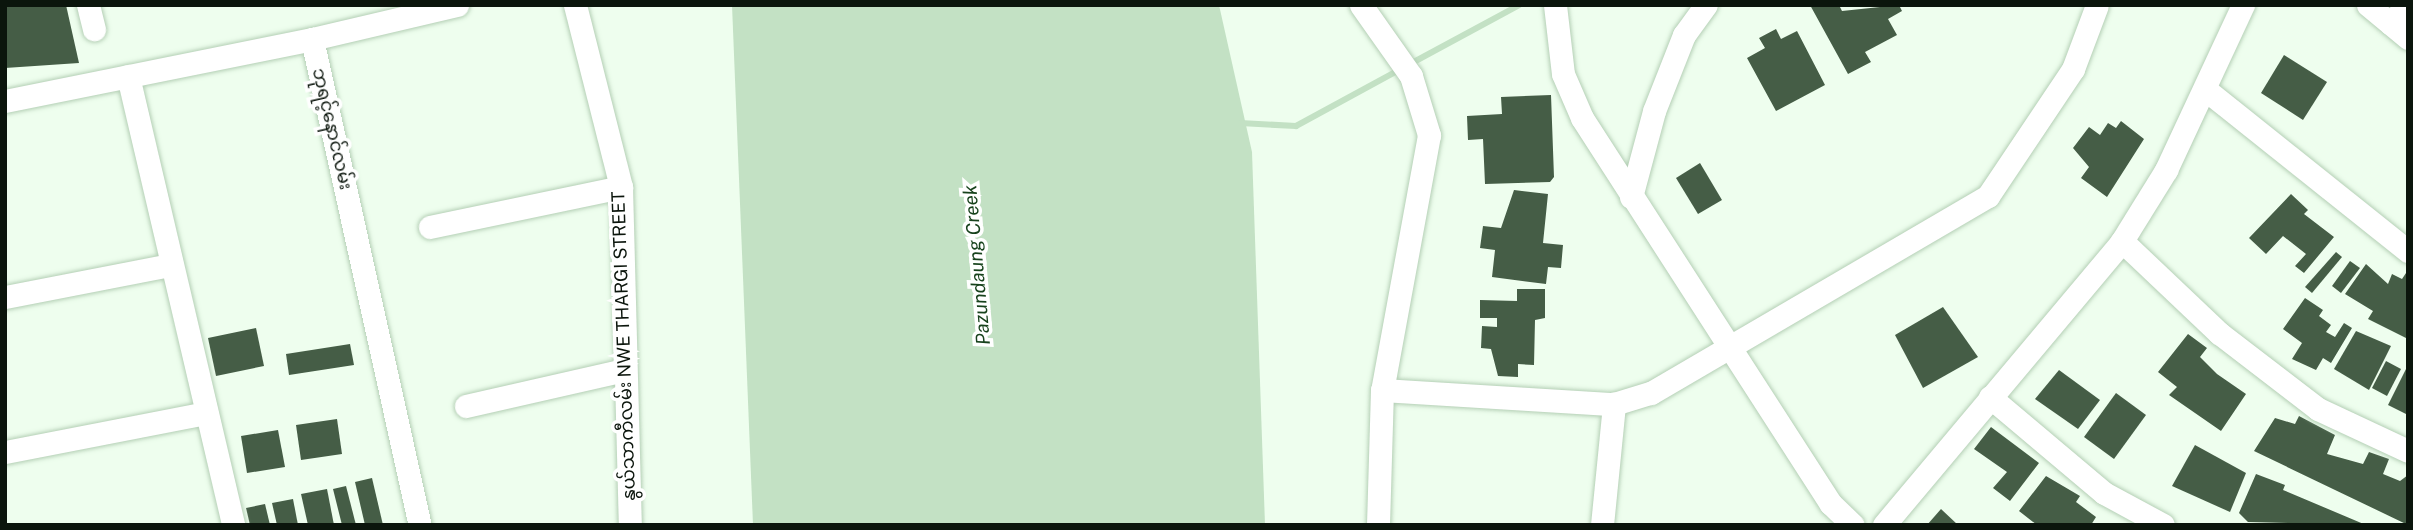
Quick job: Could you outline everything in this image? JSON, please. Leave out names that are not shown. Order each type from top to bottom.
[{"type":"street","points":[[88,5],[94,29]]},
{"type":"street","points":[[5,102],[312,39],[457,5]]},
{"type":"street","name":"နွယ်သာကီလမ်း NWE THARGI STREET","points":[[575,5],[621,187],[630,525]]},
{"type":"street","points":[[1361,5],[1400,54],[1411,76],[1429,135],[1427,171],[1382,390],[1378,525]]},
{"type":"street","points":[[1555,5],[1563,74],[1631,197],[1831,504],[1853,525]]},
{"type":"street","points":[[1631,197],[1654,111],[1684,35],[1706,5]]},
{"type":"street","points":[[1382,390],[1614,404],[1651,393],[1988,196],[2073,69],[2097,5]]},
{"type":"street","points":[[1884,525],[2122,241],[2206,90],[2243,5]]},
{"type":"street","points":[[2368,5],[2399,31],[2406,5]]},
{"type":"street","name":"ဘုရင့်နောင်လမ်း","points":[[312,39],[420,525]]},
{"type":"street","points":[[128,76],[170,265],[233,525]]},
{"type":"street","points":[[2206,90],[2408,251]]},
{"type":"street","points":[[430,227],[621,187]]},
{"type":"street","points":[[2122,241],[2219,333],[2318,409],[2408,451]]},
{"type":"street","points":[[5,297],[170,265]]},
{"type":"street","points":[[466,406],[624,370]]},
{"type":"street","points":[[1990,397],[2104,493],[2163,525]]},
{"type":"street","points":[[1602,525],[1614,404]]},
{"type":"street","points":[[5,452],[206,413]]},
{"type":"water","name":"Pazundaung Creek","points":[[732,5],[1219,5],[1252,152],[1265,525],[753,525]]},
{"type":"building","points":[[5,5],[66,5],[79,63],[5,68]]},
{"type":"building","points":[[1810,5],[1839,5],[1842,11],[1899,5],[1902,11],[1888,19],[1897,35],[1865,52],[1871,62],[1848,74]]},
{"type":"building","points":[[1776,29],[1781,39],[1797,31],[1825,85],[1776,111],[1747,58],[1765,48],[1759,38]]},
{"type":"building","points":[[2284,55],[2327,82],[2303,120],[2261,93]]},
{"type":"building","points":[[1551,95],[1554,177],[1550,182],[1485,184],[1483,139],[1468,140],[1467,116],[1502,114],[1501,97]]},
{"type":"building","points":[[2121,121],[2144,139],[2107,197],[2081,178],[2089,167],[2073,148],[2089,127],[2100,135],[2108,123],[2116,128]]},
{"type":"building","points":[[1700,163],[1722,200],[1698,214],[1676,178]]},
{"type":"building","points":[[1514,190],[1548,194],[1543,243],[1563,245],[1561,268],[1548,267],[1546,284],[1492,277],[1495,250],[1480,248],[1483,226],[1501,228]]},
{"type":"building","points":[[2291,194],[2308,210],[2304,214],[2334,237],[2304,273],[2295,266],[2306,254],[2283,236],[2266,254],[2249,238]]},
{"type":"building","points":[[2336,252],[2342,257],[2312,293],[2305,287]]},
{"type":"building","points":[[2350,261],[2360,268],[2341,293],[2332,286]]},
{"type":"building","points":[[2366,264],[2388,284],[2392,274],[2402,279],[2408,270],[2408,339],[2368,319],[2373,311],[2345,294]]},
{"type":"building","points":[[1517,289],[1545,289],[1545,318],[1535,320],[1534,365],[1518,364],[1518,377],[1498,376],[1491,349],[1481,348],[1482,326],[1497,327],[1497,318],[1480,318],[1480,300],[1517,301]]},
{"type":"building","points":[[2305,298],[2323,310],[2319,316],[2331,325],[2326,332],[2335,337],[2344,323],[2352,328],[2331,363],[2323,358],[2316,370],[2292,359],[2302,343],[2283,329]]},
{"type":"building","points":[[1943,307],[1978,357],[1923,388],[1895,335]]},
{"type":"building","points":[[256,328],[264,366],[216,376],[208,338]]},
{"type":"building","points":[[2356,331],[2391,346],[2369,390],[2334,369]]},
{"type":"building","points":[[2188,334],[2207,348],[2200,357],[2217,374],[2246,394],[2221,431],[2169,395],[2177,387],[2158,372]]},
{"type":"building","points":[[350,344],[354,365],[289,375],[286,354]]},
{"type":"building","points":[[2386,361],[2401,369],[2387,396],[2372,388]]},
{"type":"building","points":[[2408,365],[2408,415],[2388,405]]},
{"type":"building","points":[[2059,370],[2100,400],[2078,429],[2035,399]]},
{"type":"building","points":[[2116,393],[2146,415],[2114,459],[2084,437]]},
{"type":"building","points":[[2299,416],[2335,435],[2327,454],[2363,464],[2369,452],[2389,459],[2383,474],[2400,481],[2408,475],[2408,525],[2254,451],[2275,418],[2295,424]]},
{"type":"building","points":[[337,419],[342,454],[301,460],[296,425]]},
{"type":"building","points":[[1991,427],[2039,463],[2010,501],[1993,488],[2007,472],[1974,449]]},
{"type":"building","points":[[278,430],[285,467],[247,473],[241,436]]},
{"type":"building","points":[[2195,445],[2246,473],[2230,512],[2172,486]]},
{"type":"building","points":[[2256,474],[2285,485],[2283,490],[2366,525],[2248,522],[2239,513]]},
{"type":"building","points":[[2046,476],[2080,496],[2076,502],[2096,517],[2091,525],[2037,525],[2019,511]]},
{"type":"building","points":[[372,478],[383,525],[365,525],[355,482]]},
{"type":"building","points":[[346,486],[356,525],[342,525],[333,489]]},
{"type":"building","points":[[327,489],[334,525],[308,525],[301,494]]},
{"type":"building","points":[[293,499],[298,525],[277,525],[272,503]]},
{"type":"building","points":[[265,504],[270,525],[250,525],[246,508]]},
{"type":"building","points":[[1941,509],[1958,525],[1927,525]]},
{"type":"waterway","points":[[1410,64],[1519,5]]},
{"type":"waterway","points":[[1240,123],[1296,126],[1401,69]]}]
